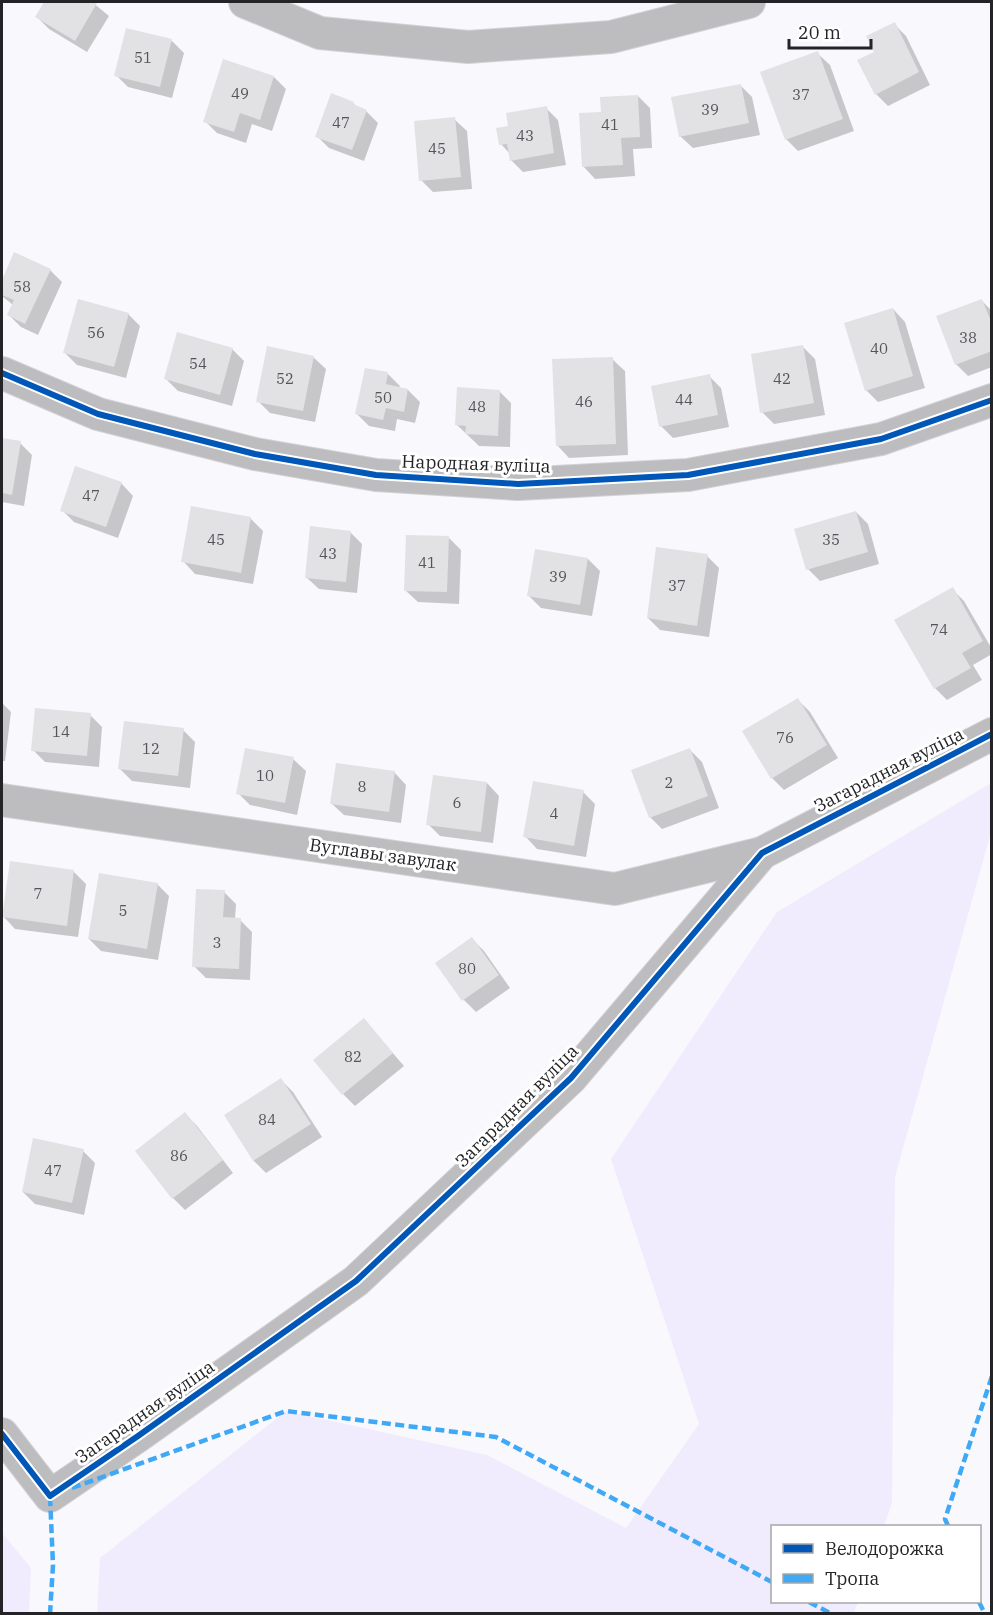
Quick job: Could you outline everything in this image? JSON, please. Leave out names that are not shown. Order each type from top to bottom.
[{"type":"street","points":[[245,2],[320,33],[468,47],[611,37],[749,2]]},
{"type":"street","name":"Народная вуліца","points":[[2,374],[98,414],[255,454],[376,476],[518,484],[688,476],[881,439],[992,400]]},
{"type":"street","name":"Загарадная вуліца","points":[[2,1434],[50,1496],[138,1436],[356,1281],[571,1078],[762,853],[992,734]]},
{"type":"street","name":"Вуглавы завулак","points":[[2,800],[615,889],[762,853]]},
{"type":"shaded area","points":[[991,783],[991,832],[895,1177],[892,1503],[884,1525],[771,1525],[771,1603],[858,1603],[854,1613],[97,1613],[100,1558],[286,1411],[487,1455],[626,1528],[699,1424],[611,1159],[777,912]]},
{"type":"shaded area","points":[[2,1533],[31,1568],[29,1613],[2,1613]]},
{"type":"building","points":[[44,2],[97,3],[75,41],[35,17]]},
{"type":"building","points":[[895,22],[919,72],[875,95],[857,60],[874,52],[866,36]]},
{"type":"building","points":[[126,28],[172,39],[160,87],[114,76]]},
{"type":"building","points":[[818,51],[843,119],[785,140],[760,72]]},
{"type":"building","points":[[223,59],[274,76],[260,120],[240,113],[234,132],[203,122]]},
{"type":"building","points":[[741,84],[749,123],[679,137],[671,97]]},
{"type":"building","points":[[331,93],[367,110],[352,150],[315,137]]},
{"type":"building","points":[[638,95],[640,137],[621,138],[623,165],[582,167],[579,113],[601,112],[600,97]]},
{"type":"building","points":[[547,106],[554,153],[510,161],[507,144],[499,145],[496,128],[508,126],[506,113]]},
{"type":"building","points":[[455,117],[461,177],[419,181],[414,121]]},
{"type":"building","points":[[14,252],[51,269],[25,324],[7,315],[14,300],[2,295],[2,280]]},
{"type":"building","points":[[78,299],[129,313],[114,367],[63,353]]},
{"type":"building","points":[[982,299],[992,324],[992,351],[955,365],[936,316]]},
{"type":"building","points":[[893,308],[913,376],[865,391],[844,323]]},
{"type":"building","points":[[177,332],[233,348],[220,395],[164,379]]},
{"type":"building","points":[[803,345],[814,403],[760,413],[751,354]]},
{"type":"building","points":[[267,346],[314,356],[303,411],[256,402]]},
{"type":"building","points":[[613,357],[616,444],[556,446],[552,359]]},
{"type":"building","points":[[365,368],[388,372],[386,384],[408,389],[404,412],[386,408],[383,420],[355,414]]},
{"type":"building","points":[[710,374],[718,415],[659,427],[651,386]]},
{"type":"building","points":[[457,387],[500,390],[498,436],[465,434],[466,426],[455,425]]},
{"type":"building","points":[[2,438],[21,441],[12,495],[2,493]]},
{"type":"building","points":[[75,466],[122,482],[106,527],[60,511]]},
{"type":"building","points":[[191,506],[251,517],[241,573],[181,562]]},
{"type":"building","points":[[856,511],[868,552],[806,570],[794,529]]},
{"type":"building","points":[[310,526],[351,531],[346,582],[305,578]]},
{"type":"building","points":[[406,535],[449,536],[447,592],[404,591]]},
{"type":"building","points":[[656,547],[708,554],[697,626],[647,618]]},
{"type":"building","points":[[535,549],[588,558],[580,605],[527,596]]},
{"type":"building","points":[[953,587],[983,641],[962,653],[971,668],[934,689],[894,620]]},
{"type":"building","points":[[798,698],[827,745],[771,779],[742,731]]},
{"type":"building","points":[[35,708],[91,713],[87,756],[31,751]]},
{"type":"building","points":[[124,721],[184,728],[178,776],[118,769]]},
{"type":"building","points":[[245,748],[294,757],[285,803],[236,794]]},
{"type":"building","points":[[690,748],[708,796],[649,818],[631,770]]},
{"type":"building","points":[[336,763],[395,771],[389,812],[330,804]]},
{"type":"building","points":[[433,775],[487,782],[481,832],[426,825]]},
{"type":"building","points":[[533,781],[584,790],[574,846],[523,837]]},
{"type":"building","points":[[10,861],[74,870],[67,926],[2,917]]},
{"type":"building","points":[[99,873],[158,883],[147,949],[88,939]]},
{"type":"building","points":[[196,889],[225,890],[223,917],[241,918],[239,969],[192,967]]},
{"type":"building","points":[[472,937],[499,975],[462,1001],[435,963]]},
{"type":"building","points":[[364,1018],[393,1053],[342,1095],[313,1060]]},
{"type":"building","points":[[281,1078],[311,1124],[253,1161],[224,1115]]},
{"type":"building","points":[[185,1112],[223,1160],[172,1199],[135,1151]]},
{"type":"building","points":[[33,1138],[84,1149],[72,1203],[22,1192]]},
{"type":"marked path","points":[[948,1525],[945,1519],[992,1376]]},
{"type":"marked path","points":[[72,1488],[286,1411],[496,1437],[771,1581]]},
{"type":"marked path","points":[[50,1614],[53,1565],[50,1496],[55,1494]]},
{"type":"marked path","points":[[811,1603],[832,1614]]},
{"type":"marked path","points":[[980,1603],[985,1614]]},
{"type":"cycle path","points":[[2,373],[98,414],[255,454],[376,475],[518,484],[688,475],[881,439],[992,400]]},
{"type":"cycle path","points":[[2,1434],[50,1496],[138,1436],[356,1281],[571,1078],[762,853],[992,734]]}]
